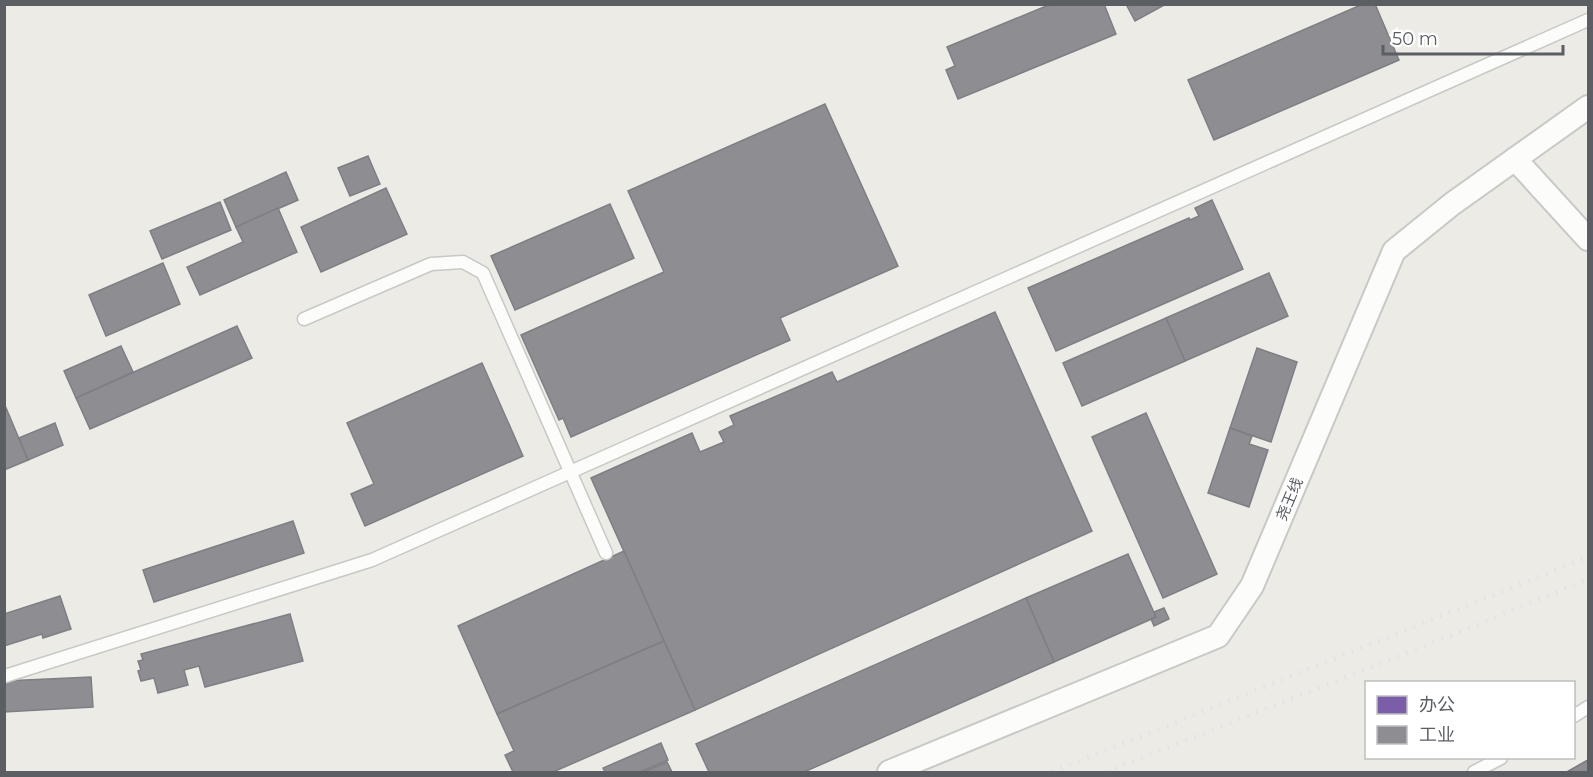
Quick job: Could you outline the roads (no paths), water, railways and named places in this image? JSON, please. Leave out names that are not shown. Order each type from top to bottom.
[{"type":"street","name":"尧王线","points":[[889,772],[1218,636],[1252,586],[1394,251],[1452,204],[1588,107]]},
{"type":"street","points":[[1515,159],[1588,239]]},
{"type":"lane","points":[[5,676],[372,560],[1588,20]]},
{"type":"lane","points":[[304,319],[431,264],[464,262],[483,273],[606,553]]},
{"type":"lane","points":[[1575,715],[1588,707]]},
{"type":"lane","points":[[1474,772],[1490,769]]},
{"type":"railway","points":[[1052,772],[1588,557]]},
{"type":"railway","points":[[1106,772],[1588,579]]}]
